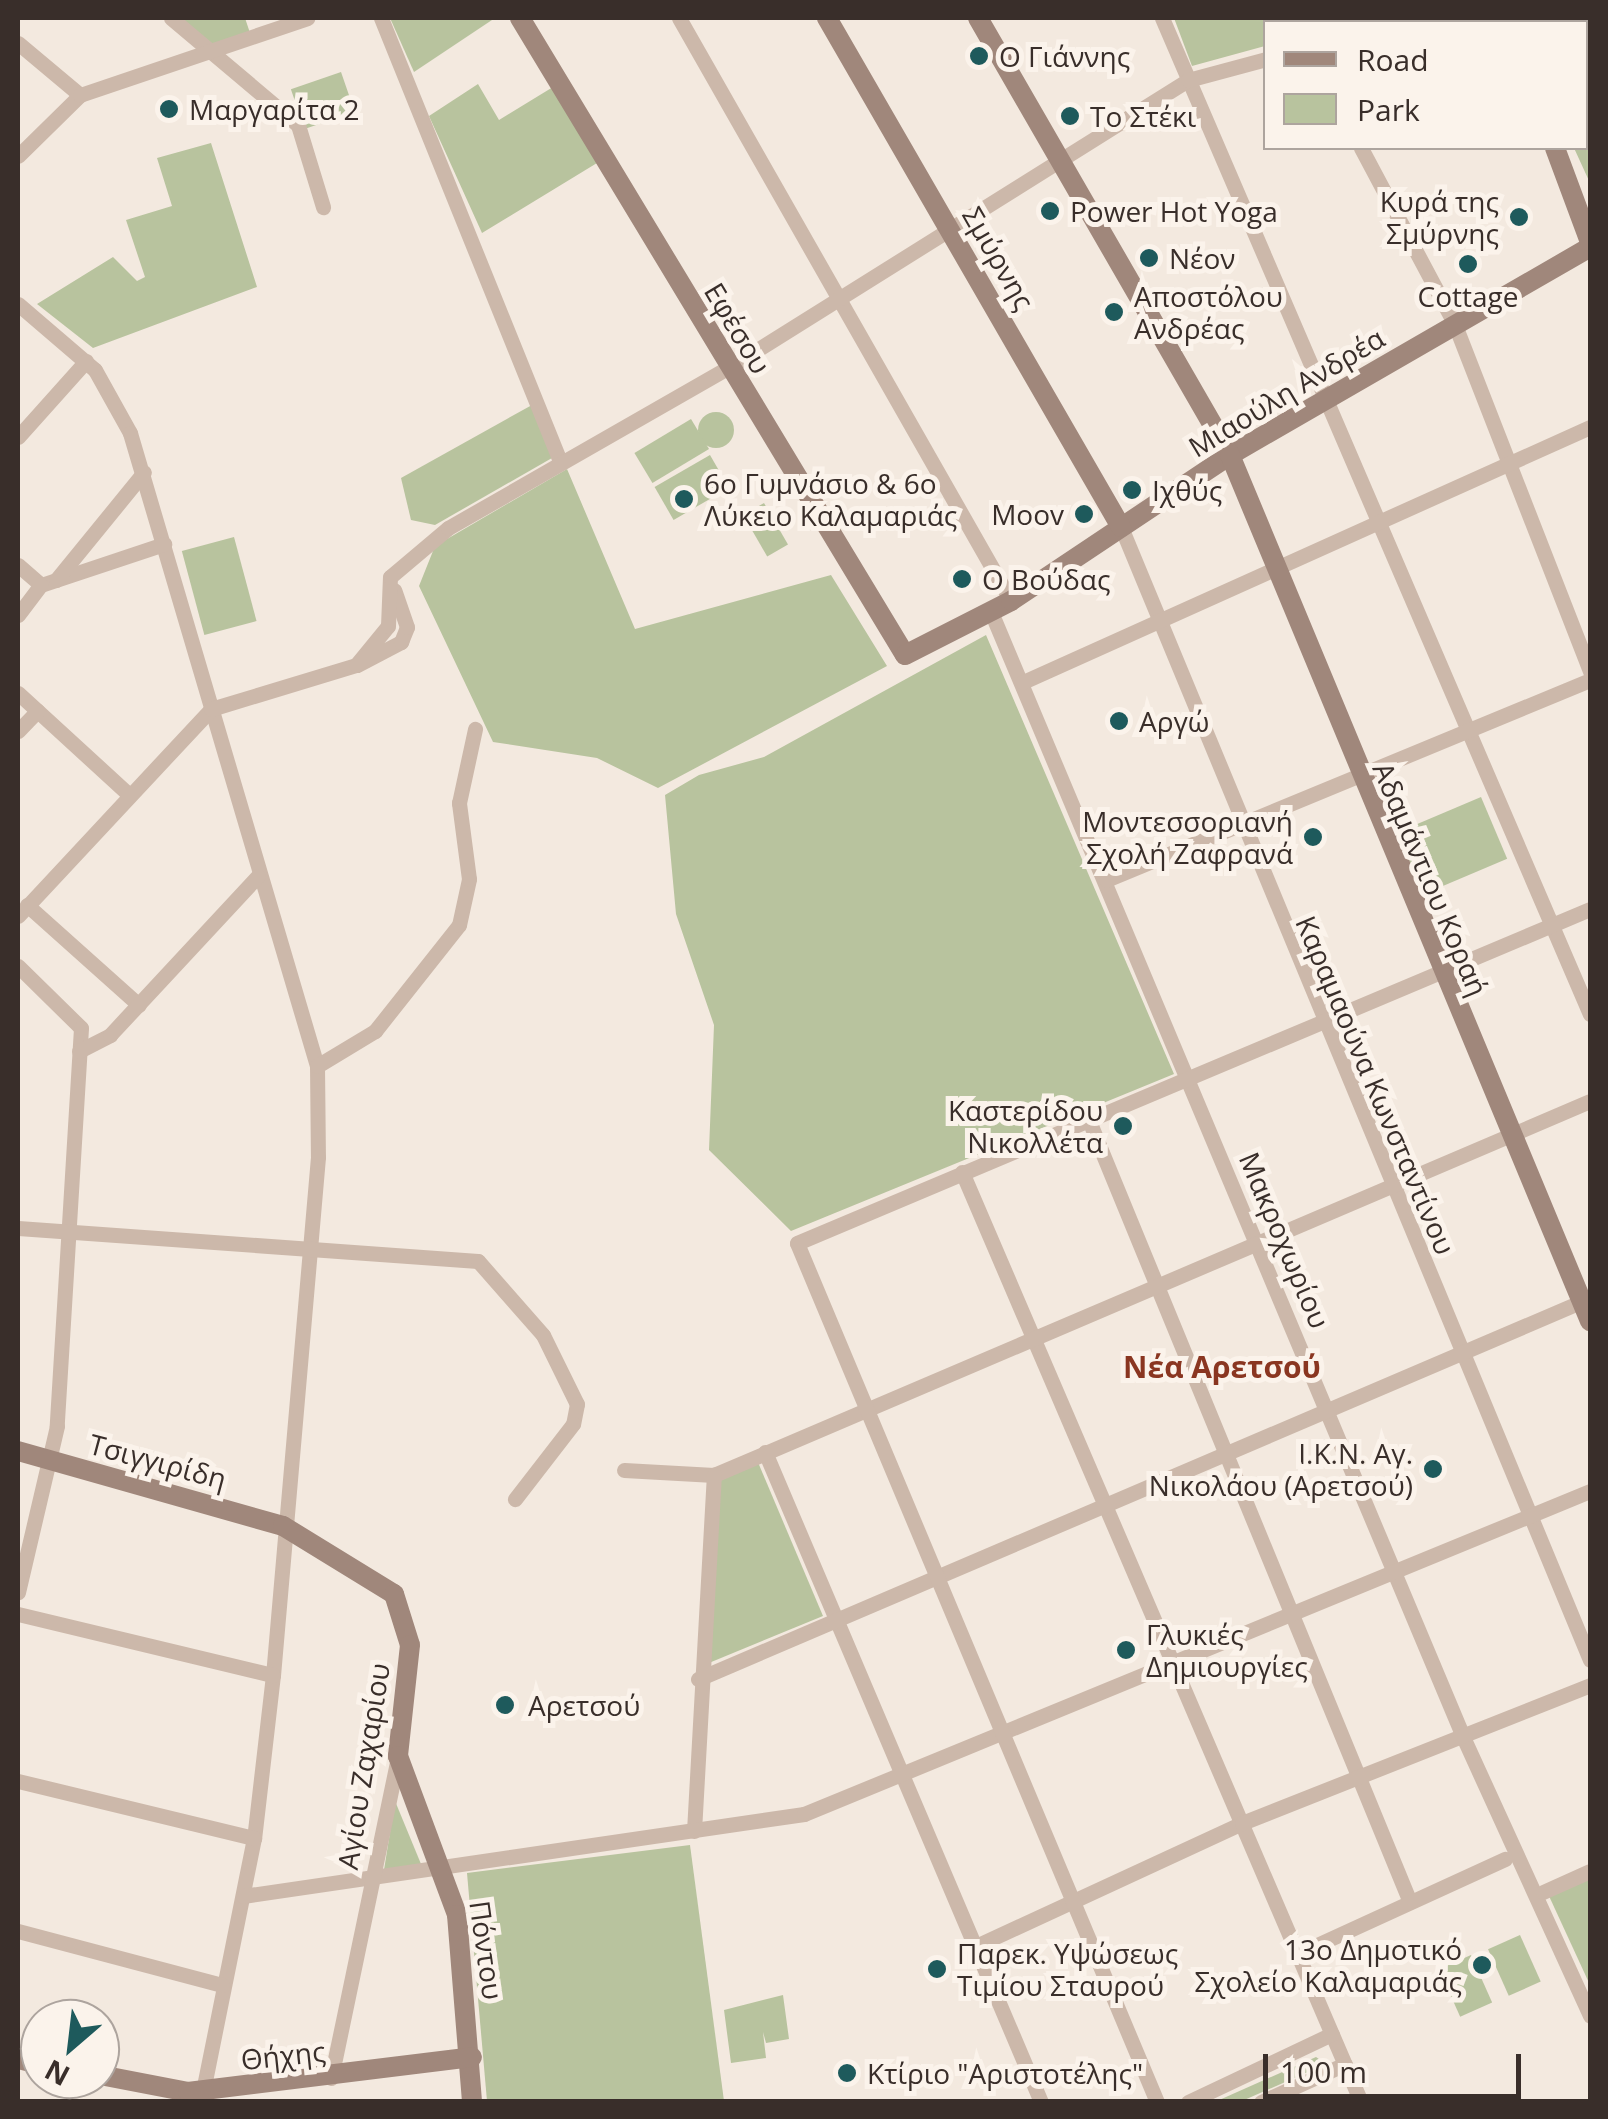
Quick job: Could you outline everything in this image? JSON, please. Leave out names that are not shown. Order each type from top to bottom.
[{"type":"main road","name":"Εφέσου","points":[[520,18],[894,650],[914,656]]},
{"type":"main road","name":"Σμύρνης","points":[[826,18],[1122,527]]},
{"type":"main road","name":"Αδαμάντιου Κοραή","points":[[978,18],[1230,455],[1440,973],[1588,1307]]},
{"type":"main road","points":[[1556,150],[1590,244]]},
{"type":"main road","name":"Μιαούλη Ανδρέα","points":[[914,656],[1010,601],[1230,455],[1590,244]]},
{"type":"main road","name":"Τσιγγιρίδη","points":[[18,1451],[283,1526]]},
{"type":"main road","name":"Αγίου Ζαχαρίου","points":[[283,1526],[360,1565],[399,1602],[410,1653],[398,1756]]},
{"type":"main road","name":"Πόντου","points":[[398,1756],[458,1915],[472,2056],[472,2102]]},
{"type":"main road","name":"Θήχης","points":[[120,2079],[202,2096],[472,2056]]},
{"type":"street","points":[[171,18],[203,51],[298,125],[323,207]]},
{"type":"street","points":[[251,18],[256,35]]},
{"type":"street","points":[[18,156],[80,95],[308,18]]},
{"type":"street","points":[[381,18],[560,460]]},
{"type":"street","points":[[679,18],[1010,601]]},
{"type":"street","points":[[1162,18],[1324,398],[1382,522],[1590,1014]]},
{"type":"street","points":[[18,42],[80,95]]},
{"type":"street","points":[[140,1004],[22,910],[127,793],[211,709],[390,653],[407,627],[390,577],[448,528],[560,460],[729,367],[1188,80],[1263,60]]},
{"type":"street","points":[[1106,880],[1469,734],[1590,676],[1454,324],[1362,150]]},
{"type":"street","points":[[18,304],[86,361],[116,400],[144,472],[258,876],[317,1066],[310,1246],[254,1838],[202,2096]]},
{"type":"street","points":[[18,437],[86,361]]},
{"type":"street","points":[[1024,682],[1278,574],[1590,427]]},
{"type":"street","points":[[18,614],[144,472]]},
{"type":"street","name":"Καραμαούνα Κωνσταντίνου","points":[[1122,527],[1322,1026],[1590,1660]]},
{"type":"street","points":[[18,565],[48,583],[164,544]]},
{"type":"street","name":"Μακροχωρίου","points":[[992,612],[1399,1568],[1464,1739],[1587,1994],[1590,2016]]},
{"type":"street","points":[[18,693],[127,793]]},
{"type":"street","points":[[18,731],[38,711]]},
{"type":"street","points":[[317,1066],[375,1031],[459,925],[469,879],[459,803],[475,729]]},
{"type":"street","points":[[79,1052],[140,1004],[258,876]]},
{"type":"street","points":[[1157,2102],[870,1403],[797,1243],[962,1172],[1190,1083],[1590,909]]},
{"type":"street","points":[[18,966],[78,1022],[79,1052],[63,1230],[51,1461],[18,1592]]},
{"type":"street","points":[[624,1470],[714,1475],[1151,1281],[1590,1101]]},
{"type":"street","points":[[1090,1122],[1222,1456],[1410,1902]]},
{"type":"street","points":[[962,1172],[1360,2102]]},
{"type":"street","points":[[18,1228],[310,1246],[478,1262],[543,1335],[577,1415],[515,1499]]},
{"type":"street","points":[[698,1679],[1107,1510],[1330,1407],[1462,1352],[1588,1307]]},
{"type":"street","points":[[765,1452],[978,1945],[1040,2102]]},
{"type":"street","points":[[694,1831],[698,1679],[714,1475]]},
{"type":"street","points":[[242,1896],[442,1870],[804,1814],[906,1776],[1172,1661],[1590,1490]]},
{"type":"street","points":[[18,1614],[272,1675]]},
{"type":"street","points":[[978,1945],[1242,1823],[1359,1774],[1464,1739],[1590,1686]]},
{"type":"street","name":"Αγίου Ζαχαρίου","points":[[332,2078],[398,1756]]},
{"type":"street","points":[[18,1781],[254,1838]]},
{"type":"street","points":[[1306,1950],[1506,1859]]},
{"type":"street","points":[[1543,1892],[1590,1871]]},
{"type":"street","points":[[18,1931],[222,1985]]},
{"type":"street","points":[[1188,2102],[1332,2034]]},
{"type":"street","points":[[1261,2102],[1345,2064]]},
{"type":"green space","points":[[179,18],[245,18],[250,33],[205,46]]},
{"type":"green space","points":[[390,18],[495,18],[414,72]]},
{"type":"green space","points":[[1174,18],[1313,18],[1263,20],[1263,47],[1192,66]]},
{"type":"green space","points":[[1557,18],[1590,18],[1590,183],[1575,150],[1588,150],[1588,20]]},
{"type":"green space","points":[[341,72],[355,112],[305,129],[291,89]]},
{"type":"green space","points":[[478,84],[499,120],[553,87],[597,163],[482,233],[429,116]]},
{"type":"green space","points":[[211,143],[257,287],[93,348],[37,304],[113,257],[137,281],[145,277],[126,220],[172,206],[157,158]]},
{"type":"green space","points":[[532,405],[552,458],[435,525],[411,520],[401,478]]},
{"type":"green space","points":[[716,412],[728,418],[734,430],[728,442],[716,448],[704,442],[698,430],[704,418]]},
{"type":"green space","points":[[691,419],[709,449],[652,483],[634,453]]},
{"type":"green space","points":[[710,455],[729,488],[674,520],[655,487]]},
{"type":"green space","points":[[567,469],[635,629],[831,575],[887,666],[658,788],[597,758],[493,742],[419,586],[435,546]]},
{"type":"green space","points":[[764,503],[788,545],[767,557],[743,515]]},
{"type":"green space","points":[[234,537],[257,621],[204,635],[182,551]]},
{"type":"green space","points":[[986,635],[1174,1074],[791,1231],[709,1150],[714,1025],[676,914],[665,795],[699,775],[764,757]]},
{"type":"green space","points":[[1481,797],[1507,859],[1423,894],[1397,833]]},
{"type":"green space","points":[[757,1460],[823,1616],[704,1665],[718,1478]]},
{"type":"green space","points":[[395,1801],[421,1864],[384,1870]]},
{"type":"green space","points":[[690,1845],[724,2101],[487,2101],[467,1873]]},
{"type":"green space","points":[[1590,1878],[1590,1985],[1549,1896]]},
{"type":"green space","points":[[1520,1935],[1541,1982],[1509,1996],[1488,1949]]},
{"type":"green space","points":[[1471,1955],[1492,2003],[1460,2017],[1439,1969]]},
{"type":"green space","points":[[783,1995],[789,2039],[766,2043],[763,2032],[766,2058],[731,2063],[724,2010]]},
{"type":"green space","points":[[1316,2057],[1326,2064],[1242,2101],[1217,2101]]},
{"type":"place","name":"Ο Γιάννης","points":[[979,56]]},
{"type":"place","name":"Μαργαρίτα 2","points":[[169,109]]},
{"type":"place","name":"Το Στέκι","points":[[1070,116]]},
{"type":"place","name":"Power Hot Yoga","points":[[1050,211]]},
{"type":"place","name":"Κυρά της Σμύρνης","points":[[1519,217]]},
{"type":"place","name":"Νέον","points":[[1149,258]]},
{"type":"place","name":"Cottage","points":[[1468,264]]},
{"type":"place","name":"Αποστόλου Ανδρέας","points":[[1114,312]]},
{"type":"place","name":"Ιχθύς","points":[[1132,490]]},
{"type":"place","name":"6ο Γυμνάσιο & 6ο Λύκειο Καλαμαριάς","points":[[684,499]]},
{"type":"place","name":"Moov","points":[[1084,514]]},
{"type":"place","name":"Ο Βούδας","points":[[962,579]]},
{"type":"place","name":"Αργώ","points":[[1119,721]]},
{"type":"place","name":"Μοντεσσοριανή Σχολή Ζαφρανά","points":[[1313,837]]},
{"type":"place","name":"Καστερίδου Νικολλέτα","points":[[1123,1126]]},
{"type":"place","name":"Ι.Κ.Ν. Αγ. Νικολάου (Αρετσού)","points":[[1433,1469]]},
{"type":"place","name":"Γλυκιές Δημιουργίες","points":[[1126,1650]]},
{"type":"place","name":"Αρετσού","points":[[505,1705]]},
{"type":"place","name":"13ο Δημοτικό Σχολείο Καλαμαριάς","points":[[1482,1965]]},
{"type":"place","name":"Παρεκ. Υψώσεως Τιμίου Σταυρού","points":[[937,1969]]},
{"type":"place","name":"Κτίριο \"Αριστοτέλης\"","points":[[847,2073]]},
{"type":"district","name":"Νέα Αρετσού","points":[[1222,1367]]}]
